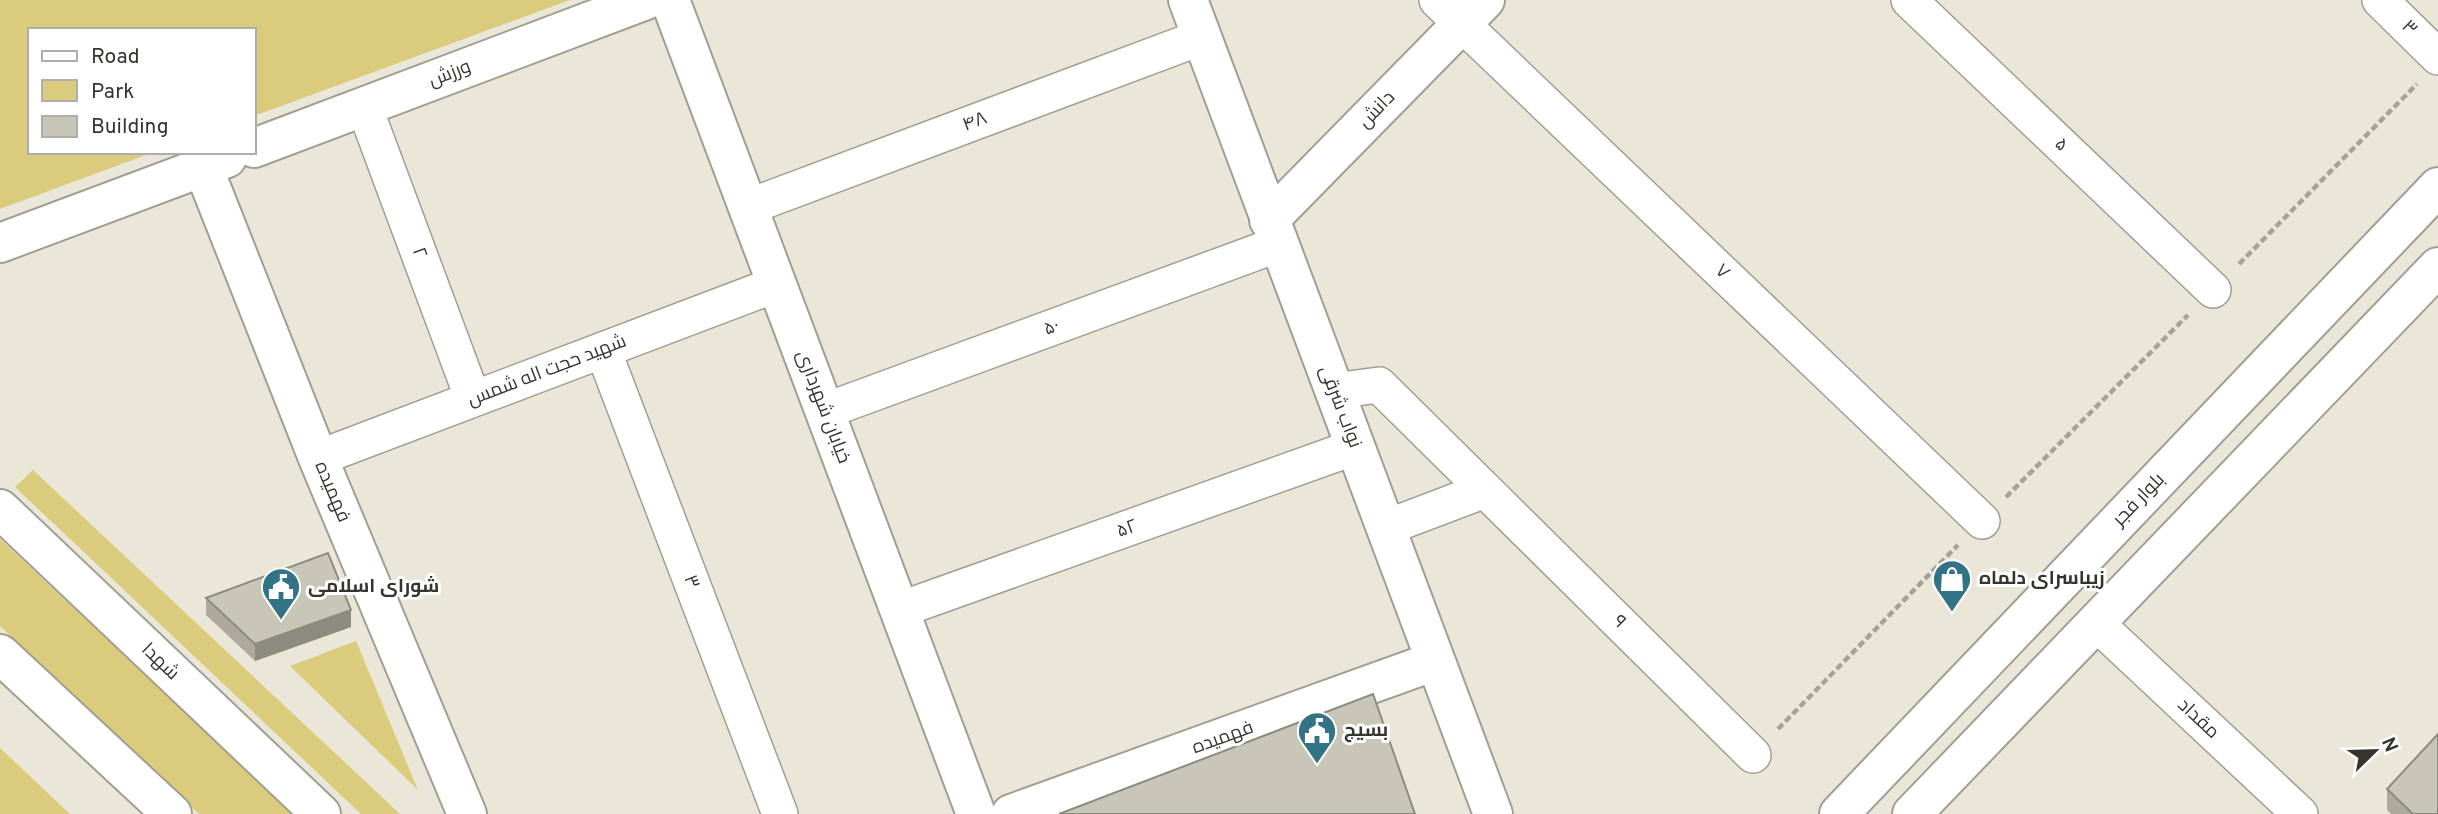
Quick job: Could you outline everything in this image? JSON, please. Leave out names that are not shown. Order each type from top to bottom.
[{"type":"main road","name":"ورزش","points":[[256,147],[646,0]]},
{"type":"main road","name":"خیابان شهرداری","points":[[670,0],[976,814]]},
{"type":"main road","name":"نواب شرقی","points":[[1188,0],[1493,814]]},
{"type":"main road","name":"دانش","points":[[1274,232],[1461,8]]},
{"type":"main road","points":[[0,243],[237,154]]},
{"type":"main road","name":"فهمیده","points":[[203,167],[318,458],[467,814]]},
{"type":"main road","name":"بلوار فجر","points":[[1839,814],[2438,187]]},
{"type":"main road","points":[[1912,814],[2438,267]]},
{"type":"main road","points":[[2178,459],[2217,496]]},
{"type":"main road","name":"شهدا","points":[[0,509],[321,814]]},
{"type":"main road","points":[[0,654],[172,814]]},
{"type":"main road","name":"فهمیده","points":[[1011,814],[1435,661]]},
{"type":"street","name":"۵","points":[[1909,0],[2213,290]]},
{"type":"street","name":"۳","points":[[2380,0],[2428,70]]},
{"type":"street","name":"۷","points":[[1461,8],[1982,521]]},
{"type":"street","name":"۴۸","points":[[748,207],[1202,37]]},
{"type":"street","name":"۲","points":[[364,106],[473,400]]},
{"type":"street","name":"۵۰","points":[[825,411],[1274,232]]},
{"type":"street","name":"شهید حجت اله شمس","points":[[318,458],[777,284]]},
{"type":"street","name":"۳","points":[[603,350],[780,814]]},
{"type":"street","name":"۹","points":[[1334,391],[1379,385],[1753,755]]},
{"type":"street","name":"۵۲","points":[[899,610],[1355,447]]},
{"type":"street","points":[[1385,528],[1485,490]]},
{"type":"street","name":"مقداد","points":[[2096,623],[2300,814]]},
{"type":"path","points":[[1753,755],[2428,70]]},
{"type":"green space","points":[[0,0],[570,0],[256,115],[256,28],[28,28],[28,154],[149,154],[0,209]]},
{"type":"green space","points":[[33,470],[400,814],[361,814],[15,487]]},
{"type":"green space","points":[[0,539],[294,814],[199,814],[0,626]]},
{"type":"green space","points":[[356,641],[418,790],[290,666]]},
{"type":"green space","points":[[0,748],[70,814],[0,814]]},
{"type":"building","name":"شورای اسلامی","points":[[328,553],[351,610],[255,644],[206,598]]},
{"type":"building","name":"بسیج","points":[[1373,694],[1415,814],[1059,814]]},
{"type":"building","points":[[2438,734],[2438,814],[2413,814],[2387,789]]},
{"type":"place","name":"زیباسرای دلماه","points":[[1952,613]]},
{"type":"place","name":"شورای اسلامی","points":[[281,621]]},
{"type":"place","name":"بسیج","points":[[1317,765]]}]
